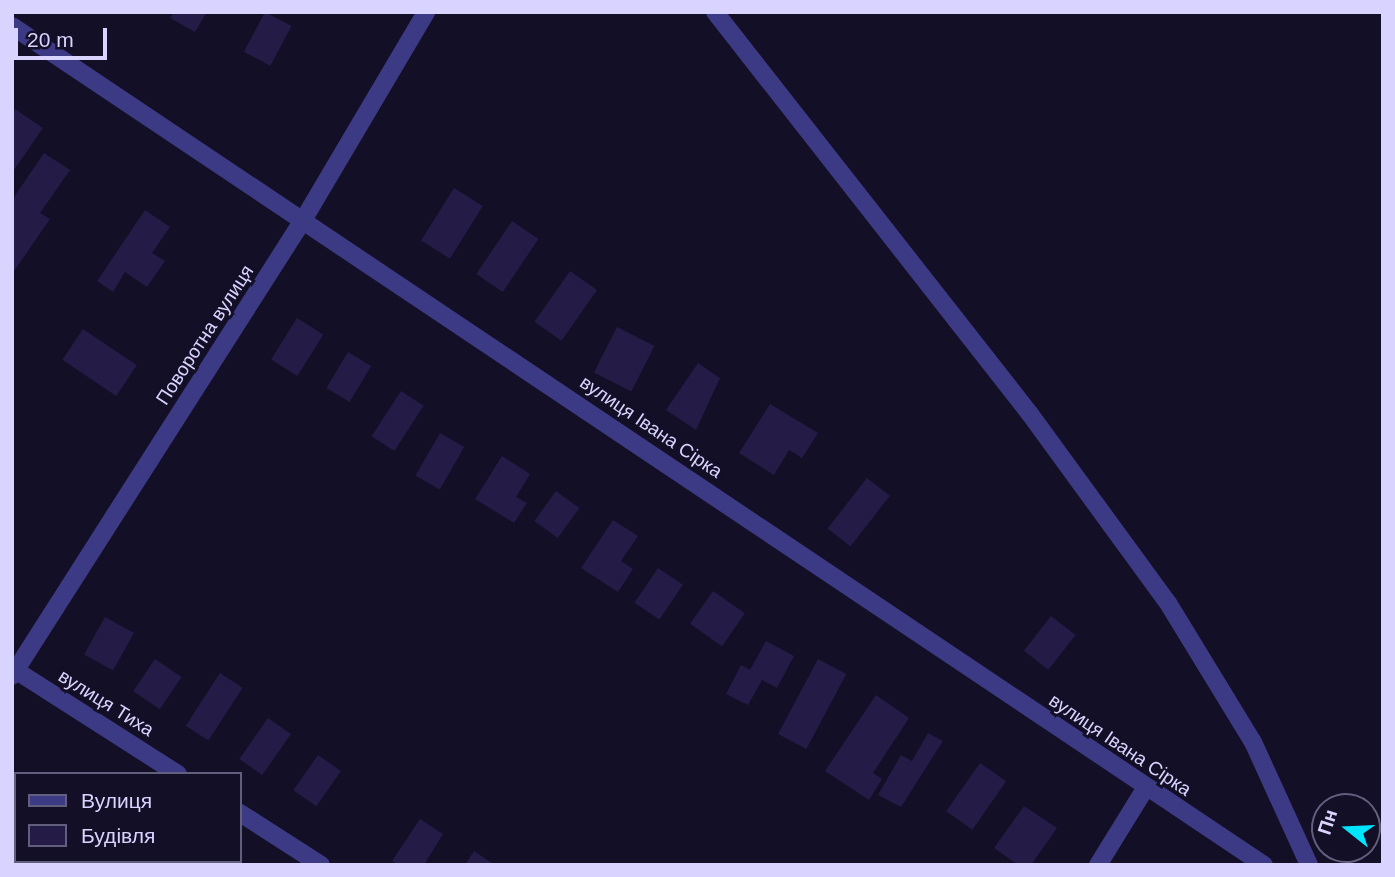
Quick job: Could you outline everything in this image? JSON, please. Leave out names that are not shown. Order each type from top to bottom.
[{"type":"street","name":"Поворотна вулиця","points":[[13,672],[305,217],[426,12]]},
{"type":"street","points":[[715,12],[1030,414],[1168,603],[1253,741],[1309,865]]},
{"type":"street","name":"вулиця Івана Сірка","points":[[12,26],[305,217],[1145,789],[1264,865]]},
{"type":"street","name":"вулиця Тиха","points":[[13,672],[175,772]]},
{"type":"street","points":[[1098,865],[1145,789]]},
{"type":"street","points":[[242,814],[321,865]]},
{"type":"building","points":[[174,12],[207,12],[195,32],[170,18]]},
{"type":"building","points":[[265,12],[291,26],[270,66],[244,52]]},
{"type":"building","points":[[15,109],[43,128],[12,173],[12,113]]},
{"type":"building","points":[[44,153],[70,170],[40,213],[50,219],[12,274],[12,200]]},
{"type":"building","points":[[454,188],[483,206],[450,259],[421,241]]},
{"type":"building","points":[[145,210],[170,227],[152,253],[165,261],[147,287],[125,272],[113,292],[97,281]]},
{"type":"building","points":[[512,221],[539,239],[503,292],[476,274]]},
{"type":"building","points":[[570,271],[597,290],[561,341],[534,322]]},
{"type":"building","points":[[297,318],[323,334],[297,376],[271,360]]},
{"type":"building","points":[[617,327],[654,346],[631,392],[594,372]]},
{"type":"building","points":[[83,329],[137,365],[116,396],[62,360]]},
{"type":"building","points":[[348,352],[371,366],[350,402],[326,388]]},
{"type":"building","points":[[698,363],[720,378],[696,430],[666,410]]},
{"type":"building","points":[[401,391],[424,406],[394,451],[372,436]]},
{"type":"building","points":[[770,404],[818,433],[802,458],[789,450],[774,475],[739,453]]},
{"type":"building","points":[[440,433],[464,447],[440,489],[416,475]]},
{"type":"building","points":[[502,456],[530,474],[516,497],[527,503],[514,523],[475,499]]},
{"type":"building","points":[[867,478],[890,496],[850,546],[828,528]]},
{"type":"building","points":[[556,491],[579,508],[558,538],[534,521]]},
{"type":"building","points":[[613,520],[638,536],[621,561],[633,569],[618,592],[581,568]]},
{"type":"building","points":[[658,568],[683,585],[659,620],[635,603]]},
{"type":"building","points":[[713,591],[745,613],[722,646],[690,624]]},
{"type":"building","points":[[1051,616],[1075,635],[1048,670],[1024,651]]},
{"type":"building","points":[[105,617],[134,633],[113,671],[84,655]]},
{"type":"building","points":[[766,641],[794,656],[777,688],[762,680],[748,705],[726,694],[741,665],[750,670]]},
{"type":"building","points":[[155,659],[182,677],[160,709],[133,691]]},
{"type":"building","points":[[818,659],[846,674],[806,749],[778,734]]},
{"type":"building","points":[[220,673],[243,688],[208,741],[186,726]]},
{"type":"building","points":[[876,695],[909,718],[873,773],[882,779],[869,800],[825,771]]},
{"type":"building","points":[[268,718],[291,734],[262,775],[239,759]]},
{"type":"building","points":[[928,733],[943,741],[901,807],[878,795],[901,755],[912,761]]},
{"type":"building","points":[[318,755],[341,771],[316,806],[293,790]]},
{"type":"building","points":[[980,763],[1006,781],[972,830],[946,811]]},
{"type":"building","points":[[1024,806],[1057,828],[1031,865],[1018,865],[994,848]]},
{"type":"building","points":[[420,819],[443,834],[424,865],[398,865],[392,861]]},
{"type":"building","points":[[474,851],[495,865],[465,865]]}]
